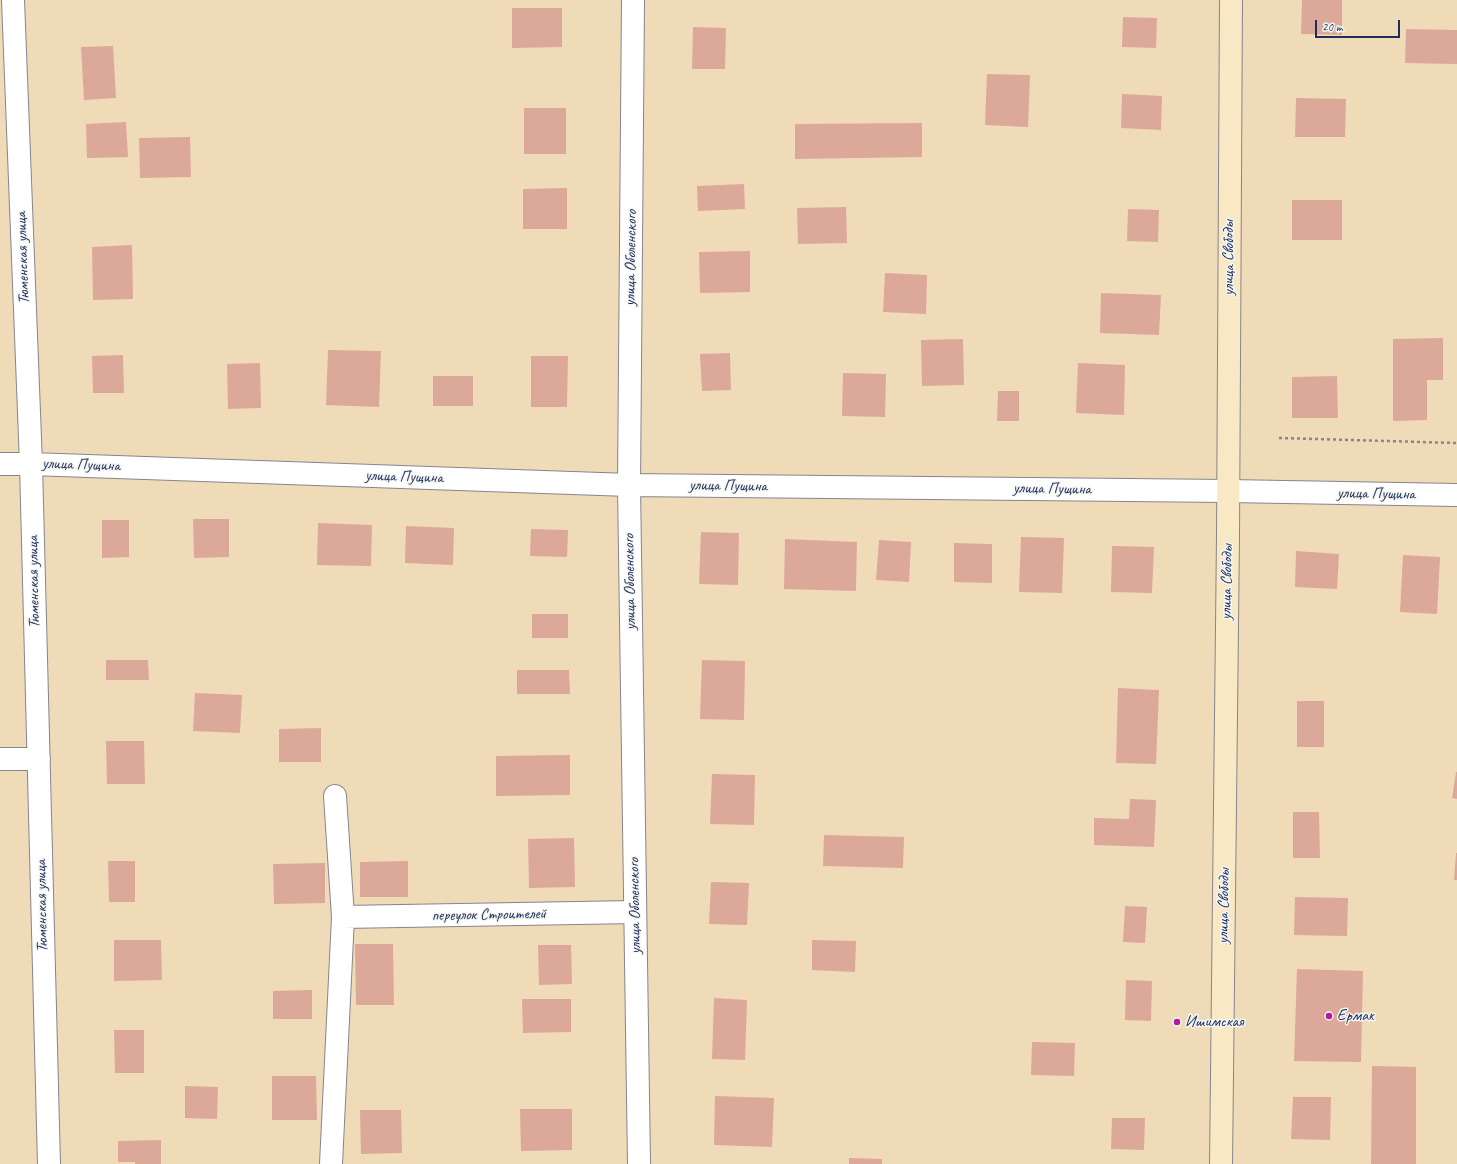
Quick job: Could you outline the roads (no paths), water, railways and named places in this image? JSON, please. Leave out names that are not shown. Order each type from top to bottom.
[{"type":"street","name":"Тюменская улица","points":[[13,0],[31,464],[48,1164]]},
{"type":"street","name":"улица Оболенского","points":[[633,0],[629,486],[639,1164]]},
{"type":"street","name":"улица Свободы","points":[[1221,1164],[1228,490],[1231,0]]},
{"type":"street","name":"улица Пущина","points":[[0,464],[629,486],[1228,490],[1457,495]]},
{"type":"street","points":[[0,758],[39,759]]},
{"type":"street","points":[[331,1164],[343,917],[335,796]]},
{"type":"street","name":"переулок Строителей","points":[[343,917],[635,912]]},
{"type":"place","name":"Ермак","points":[[1329,1016]]},
{"type":"place","name":"Ишимская","points":[[1177,1022]]}]
